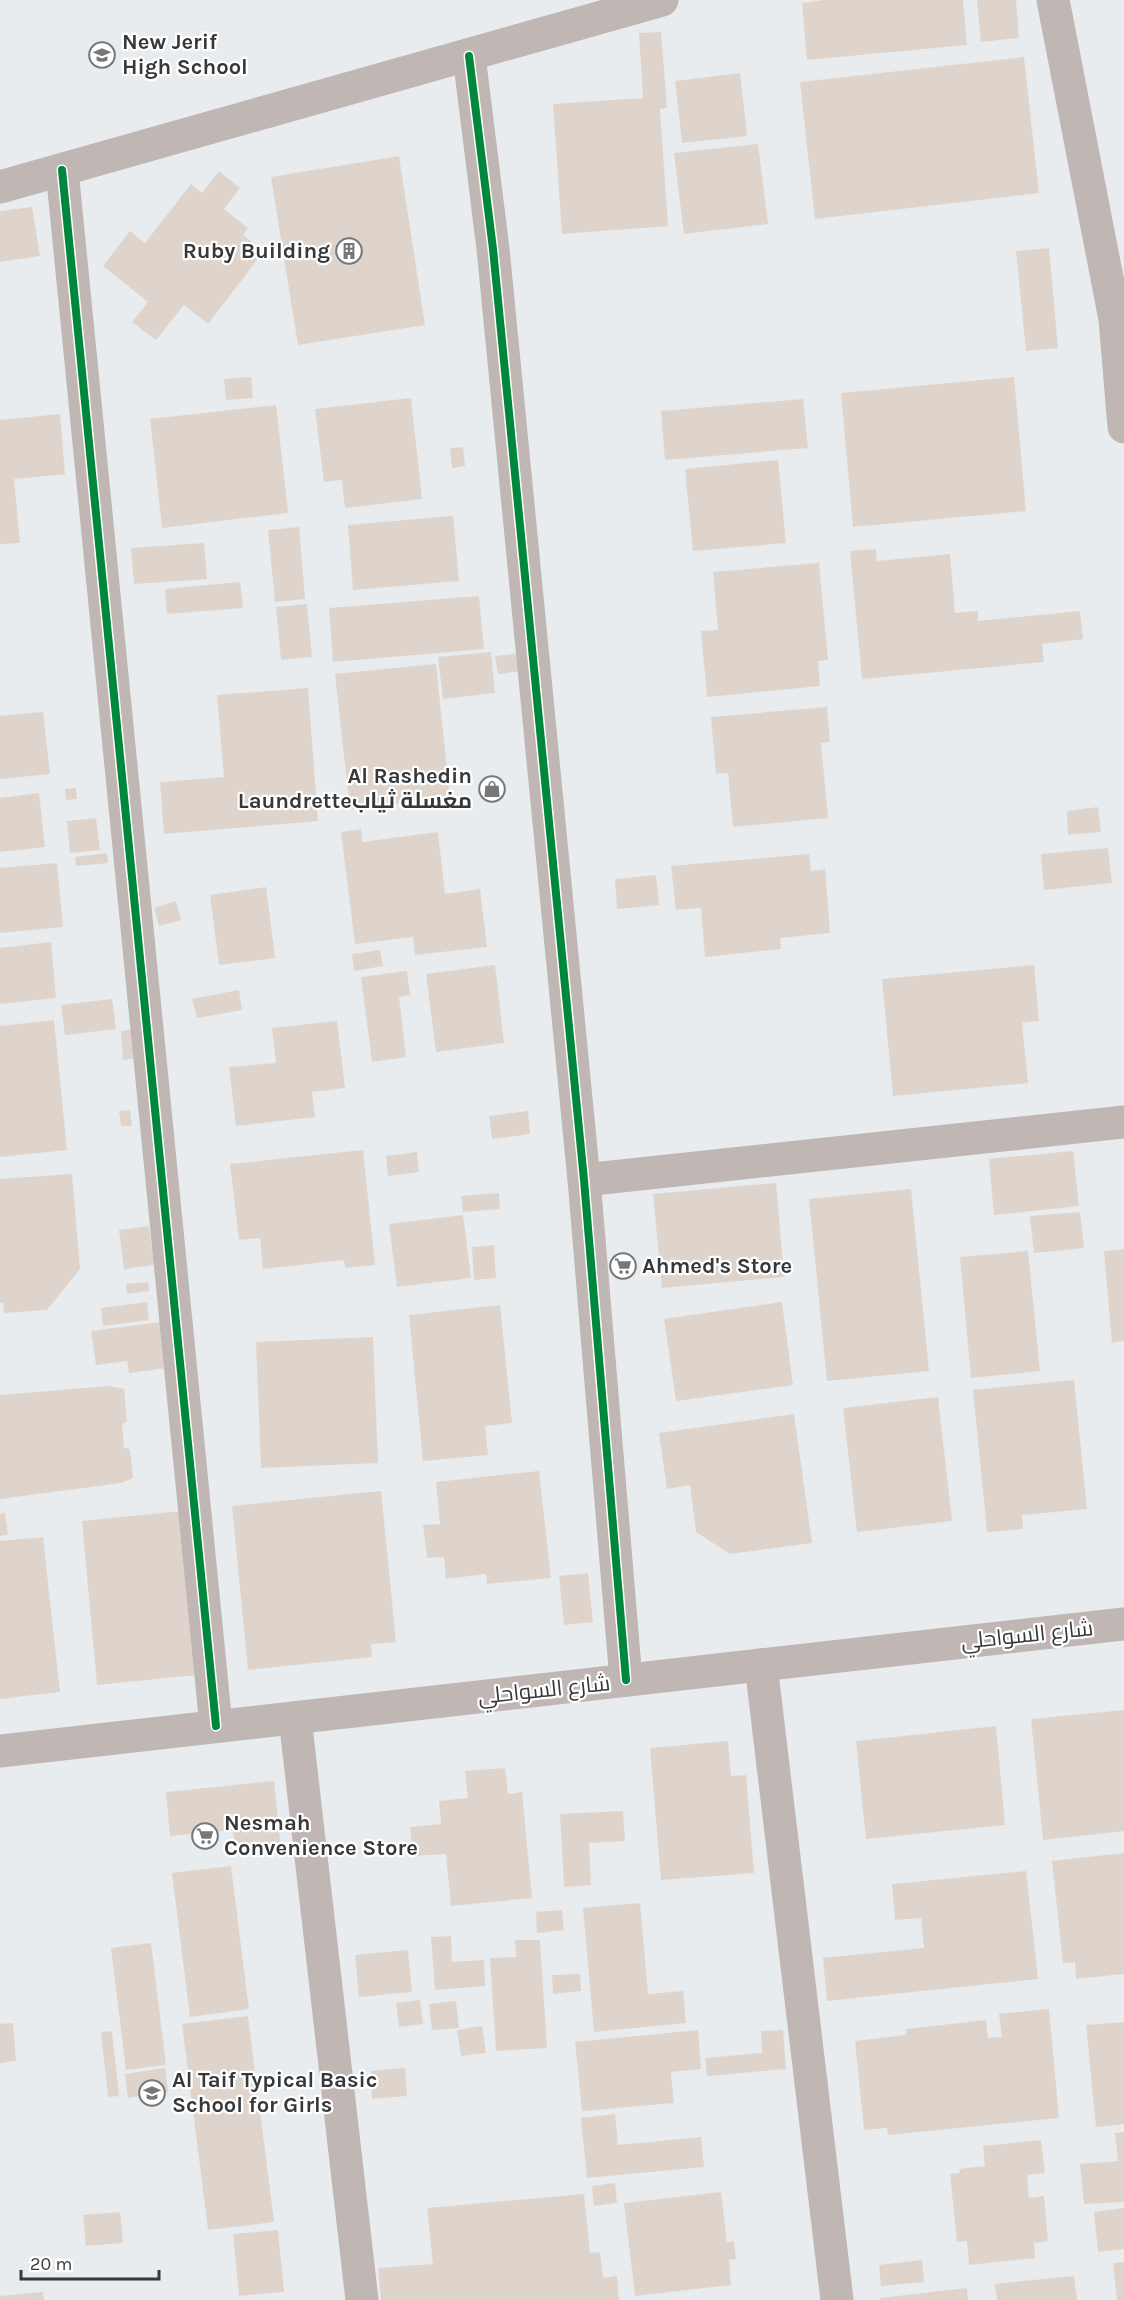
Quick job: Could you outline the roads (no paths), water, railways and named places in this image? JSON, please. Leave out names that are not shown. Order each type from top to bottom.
[{"type":"street","points":[[0,187],[469,57],[662,0]]},
{"type":"street","points":[[1053,0],[1120,319],[1124,427]]},
{"type":"street","points":[[469,57],[493,249],[584,1180],[626,1680]]},
{"type":"street","points":[[62,170],[216,1726]]},
{"type":"street","points":[[584,1180],[1124,1122]]},
{"type":"street","name":"شارع السواحلي","points":[[0,1751],[1124,1624]]},
{"type":"street","points":[[761,1665],[837,2300]]},
{"type":"street","points":[[295,1718],[362,2300]]},
{"type":"place","name":"New Jerif High School","points":[[102,55]]},
{"type":"place","name":"Ruby Building","points":[[349,251]]},
{"type":"place","name":"Al Rashedin Laundretteمغسلة ثياب","points":[[492,789]]},
{"type":"place","name":"Ahmed's Store","points":[[623,1266]]},
{"type":"place","name":"Nesmah Convenience Store","points":[[205,1836]]},
{"type":"place","name":"Al Taif Typical Basic School for Girls","points":[[152,2093]]}]
